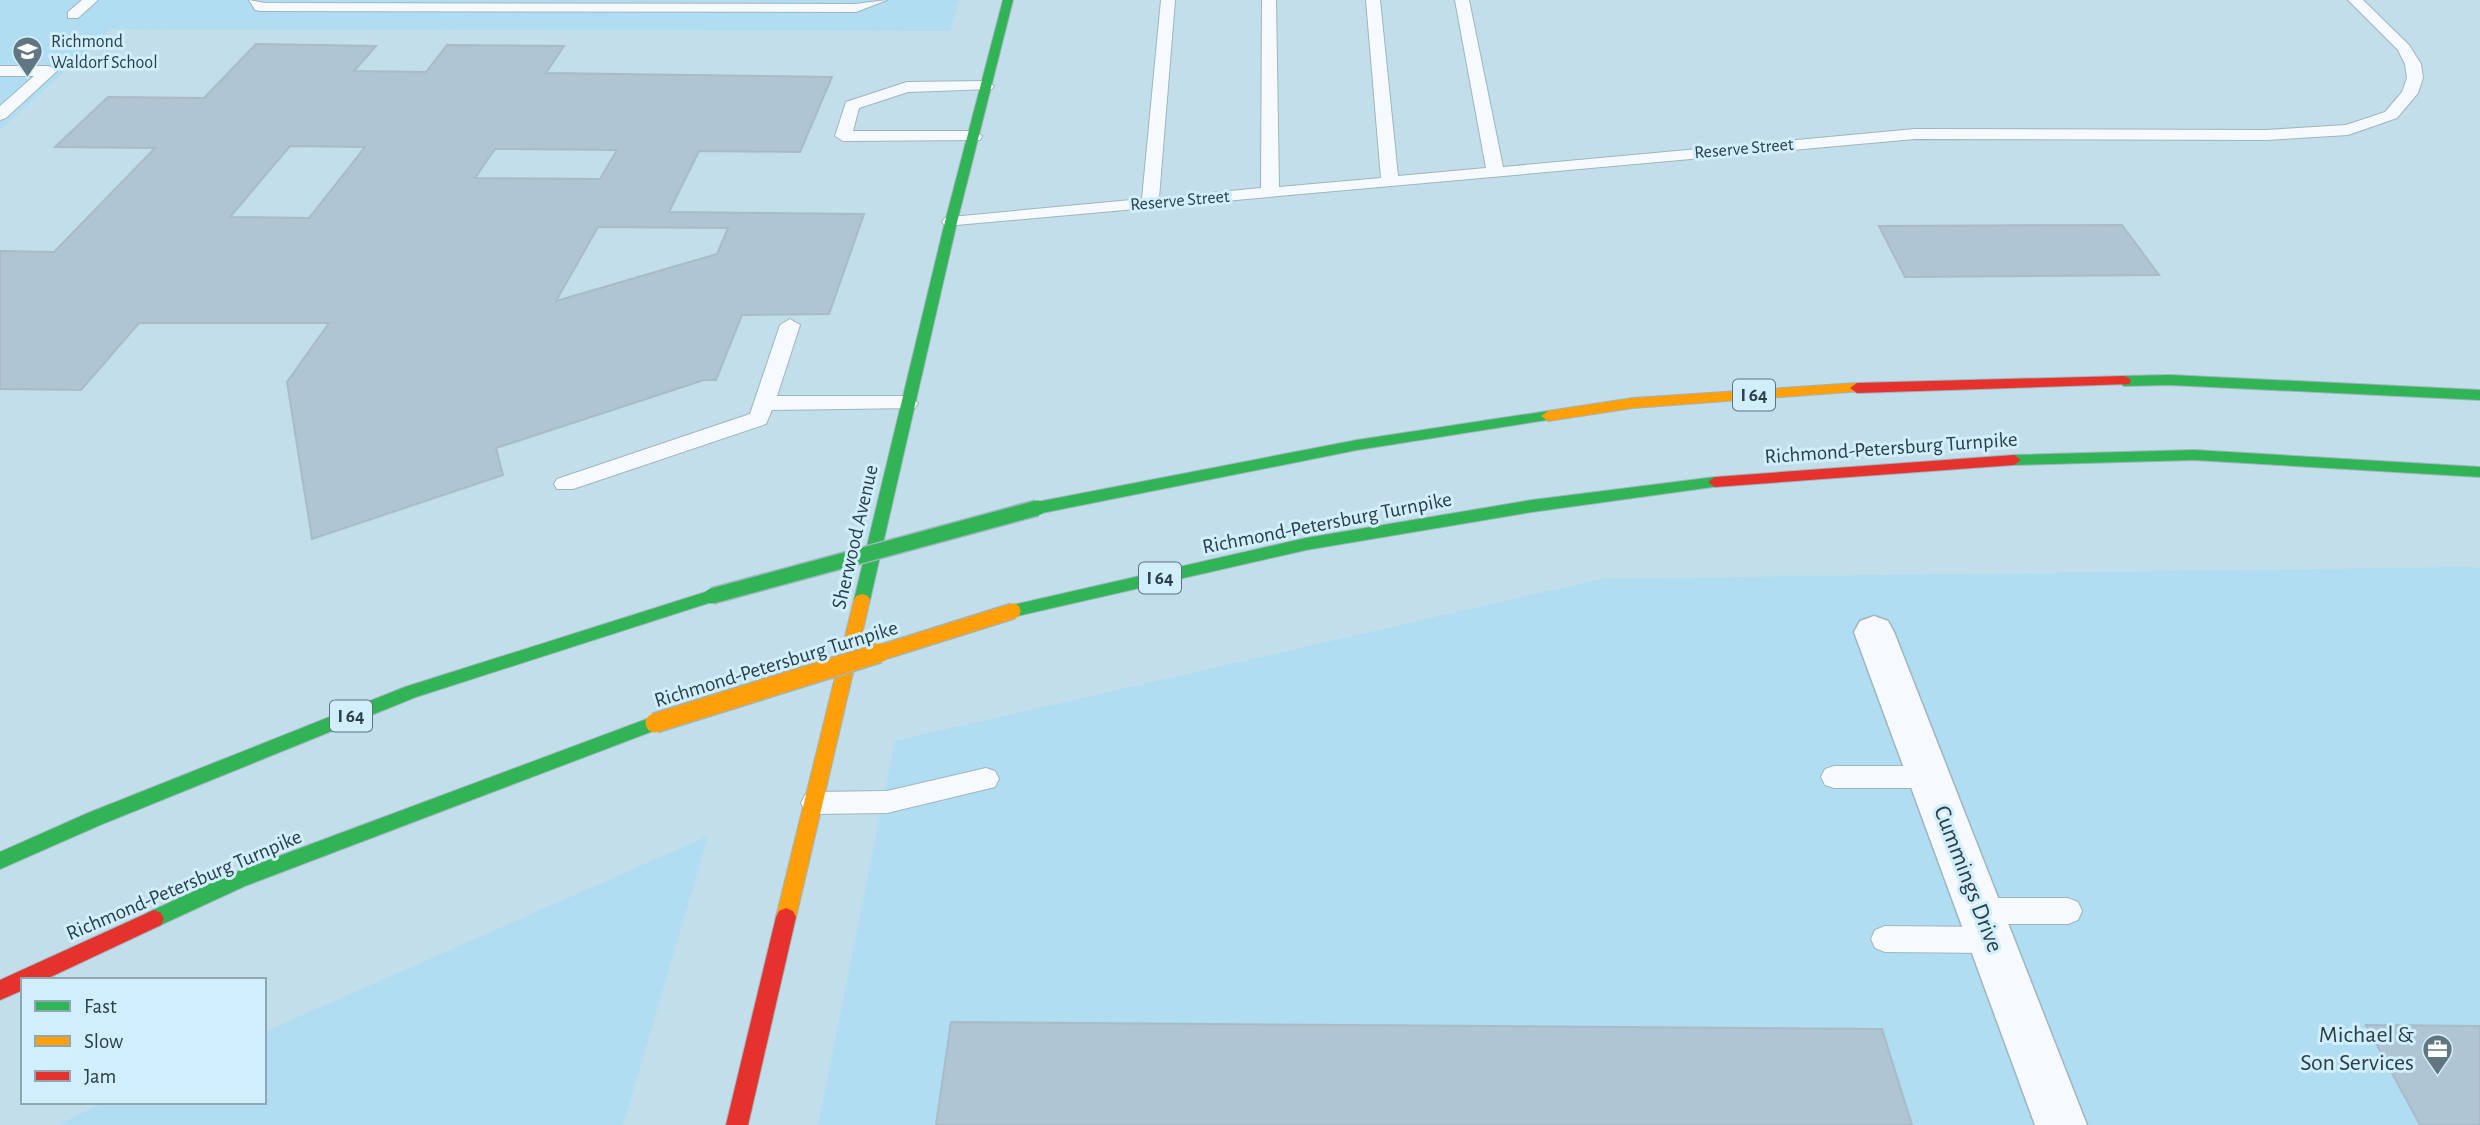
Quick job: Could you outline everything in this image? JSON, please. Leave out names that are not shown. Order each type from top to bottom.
[{"type":"main road","name":"Sherwood Avenue","points":[[737,1125],[951,222],[1008,0]]},
{"type":"main road","name":"I 64","points":[[0,861],[94,819],[411,692],[712,596],[1037,508],[1357,445],[1633,402],[1881,386],[2170,380],[2480,395]]},
{"type":"main road","name":"Richmond-Petersburg Turnpike","points":[[26,978],[238,880],[655,723],[1013,611],[1306,544],[1532,506],[1729,480],[1989,461],[2194,455],[2480,472]]},
{"type":"main road","name":"Richmond-Petersburg Turnpike","points":[[0,990],[21,980]]},
{"type":"street","name":"Cummings Drive","points":[[1874,632],[2061,1125]]},
{"type":"lane","points":[[73,15],[91,0]]},
{"type":"lane","points":[[257,0],[260,6],[382,3],[856,8],[880,0]]},
{"type":"lane","points":[[1150,204],[1168,0]]},
{"type":"lane","points":[[1269,0],[1270,192]]},
{"type":"lane","points":[[1373,0],[1390,181]]},
{"type":"lane","points":[[1462,0],[1495,171]]},
{"type":"lane","name":"Reserve Street","points":[[951,222],[1915,134],[2289,134],[2348,130],[2391,115],[2410,93],[2415,78],[2413,64],[2404,47],[2356,0]]},
{"type":"lane","points":[[0,71],[50,71],[0,115]]},
{"type":"lane","points":[[974,136],[843,135],[852,105],[907,87],[986,86]]},
{"type":"lane","points":[[565,484],[759,419],[790,325]]},
{"type":"lane","points":[[764,402],[908,402]]},
{"type":"lane","points":[[1834,777],[1930,777]]},
{"type":"lane","points":[[814,803],[887,802],[986,779]]},
{"type":"lane","points":[[1885,939],[2068,911]]},
{"type":"shaded area","points":[[0,0],[959,0],[950,31],[111,29],[0,130]]},
{"type":"shaded area","points":[[2480,568],[2480,1125],[818,1125],[895,741],[1601,579]]},
{"type":"shaded area","points":[[708,836],[623,1125],[58,1125],[100,1104],[266,1104],[266,1031]]},
{"type":"building","points":[[256,44],[376,46],[354,71],[426,72],[447,45],[564,46],[546,73],[832,77],[800,152],[699,151],[669,212],[864,214],[829,314],[742,315],[716,380],[704,380],[496,448],[503,475],[312,539],[287,382],[329,323],[139,323],[81,390],[0,389],[0,251],[54,252],[155,148],[55,147],[108,97],[204,98]],"holes":[[[290,146],[365,147],[309,218],[230,217]],[[495,149],[617,150],[600,179],[475,178]],[[598,227],[728,228],[717,254],[556,301]]]},
{"type":"building","points":[[2122,225],[2159,275],[1905,277],[1879,226]]},
{"type":"building","points":[[951,1022],[1882,1029],[1912,1125],[936,1125]]},
{"type":"building","name":"Michael & Son Services","points":[[2366,1025],[2480,1026],[2480,1125],[2420,1125]]},
{"type":"traffic: fast","points":[[862,600],[951,222],[1008,0]]},
{"type":"traffic: fast","points":[[2124,381],[2170,380],[2480,395]]},
{"type":"traffic: fast","points":[[1037,508],[1357,445],[1548,416]]},
{"type":"traffic: fast","points":[[2014,460],[2194,455],[2480,472]]},
{"type":"traffic: fast","points":[[1013,611],[1306,544],[1532,506],[1715,482]]},
{"type":"traffic: fast","points":[[712,596],[1037,508]]},
{"type":"traffic: fast","points":[[0,861],[94,819],[411,692],[712,596]]},
{"type":"traffic: fast","points":[[154,919],[238,880],[655,723]]},
{"type":"traffic: slow","points":[[1548,416],[1633,403],[1857,388]]},
{"type":"traffic: slow","points":[[786,917],[862,600]]},
{"type":"traffic: slow","points":[[655,723],[1013,611]]},
{"type":"traffic: jam","points":[[1857,388],[2124,381]]},
{"type":"traffic: jam","points":[[1715,482],[2014,460]]},
{"type":"traffic: jam","points":[[737,1125],[786,917]]},
{"type":"traffic: jam","points":[[26,978],[154,919]]},
{"type":"traffic: jam","points":[[0,990],[21,980]]},
{"type":"place","name":"Richmond Waldorf School","points":[[28,79]]},
{"type":"place","name":"Michael & Son Services","points":[[2437,1076]]}]
